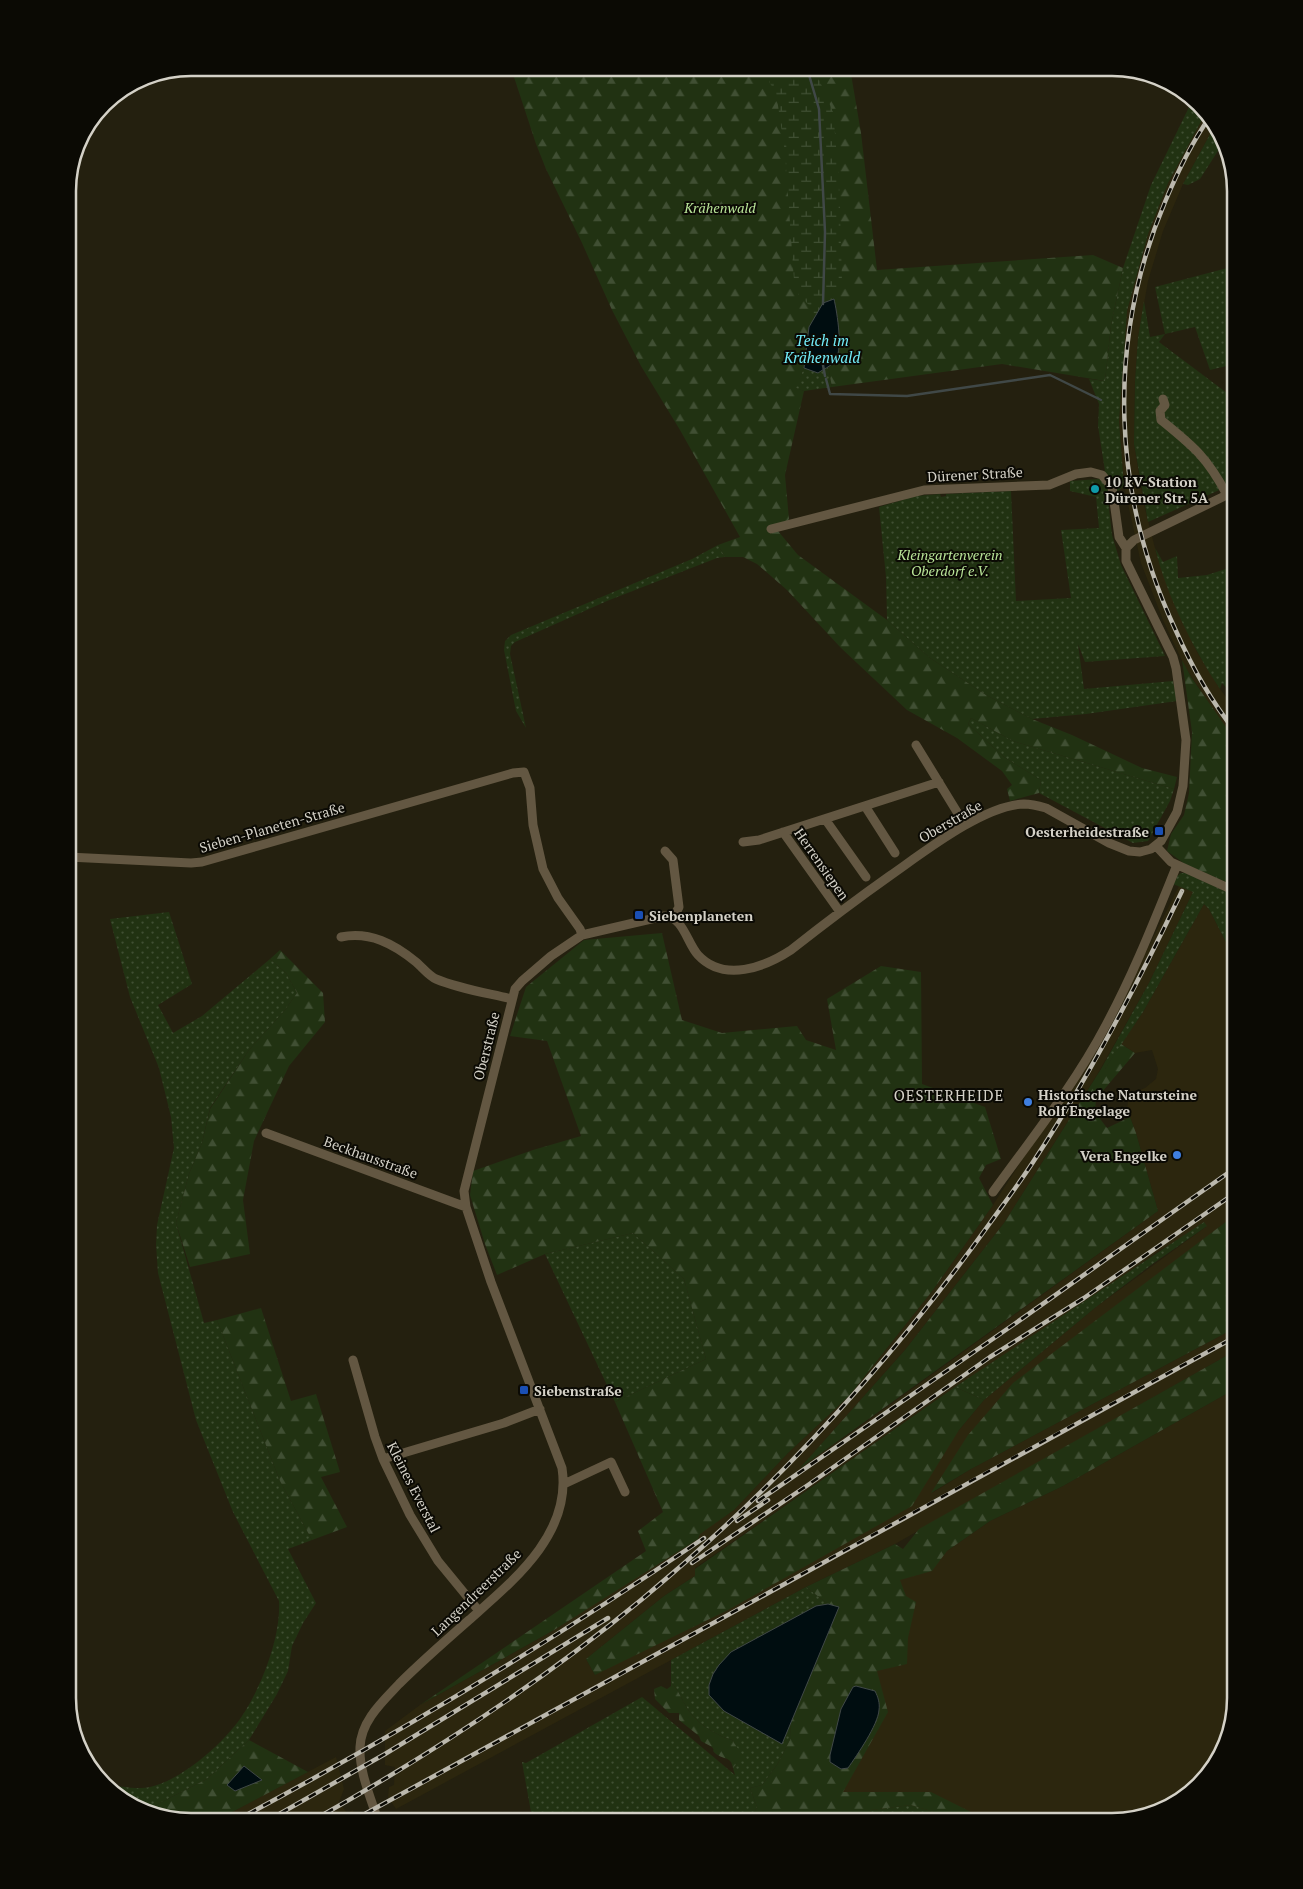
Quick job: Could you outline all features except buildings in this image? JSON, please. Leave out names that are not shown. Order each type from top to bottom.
[{"type":"street","points":[[1163,398],[1165,404],[1160,411],[1160,420],[1202,454],[1227,488]]},
{"type":"street","name":"Dürener Straße","points":[[772,528],[924,490],[1049,484],[1076,474],[1091,472],[1102,475],[1112,487],[1119,537],[1126,548]]},
{"type":"street","points":[[1227,495],[1134,540],[1126,548],[1126,561],[1173,657],[1185,722],[1185,770],[1179,806],[1165,835],[1156,846],[1171,862],[1227,887]]},
{"type":"street","points":[[916,745],[965,825]]},
{"type":"street","name":"Sieben-Planeten-Straße","points":[[76,857],[202,862],[364,814],[513,773],[524,772],[530,788],[533,824],[543,869],[549,883],[582,934]]},
{"type":"street","name":"Herrensiepen","points":[[743,842],[760,840],[939,782]]},
{"type":"street","name":"Oberstraße","points":[[492,1282],[466,1207],[464,1192],[466,1176],[515,989],[522,980],[574,938],[582,934],[664,916],[673,918],[677,922],[697,954],[707,963],[717,968],[742,970],[756,968],[774,961],[906,864],[965,825],[993,812],[1023,804],[1034,804],[1046,808],[1121,848],[1140,852],[1156,846]]},
{"type":"street","points":[[864,806],[896,855],[906,864]]},
{"type":"street","name":"Herrensiepen","points":[[825,819],[866,877]]},
{"type":"street","name":"Herrensiepen","points":[[782,832],[840,912]]},
{"type":"street","points":[[665,851],[673,860],[679,906],[673,918]]},
{"type":"street","points":[[993,1192],[1085,1061],[1106,1026],[1142,953],[1177,865]]},
{"type":"street","points":[[341,937],[352,935],[379,939],[391,944],[434,979],[512,999]]},
{"type":"street","name":"Beckhausstraße","points":[[266,1133],[466,1207]]},
{"type":"street","name":"Langendreerstraße","points":[[376,1813],[362,1764],[360,1747],[371,1714],[410,1674],[517,1575],[539,1550],[555,1523],[562,1498],[564,1484],[562,1468],[492,1282]]},
{"type":"street","name":"Kleines Everstal","points":[[353,1360],[383,1459],[410,1515],[438,1561],[479,1611]]},
{"type":"street","points":[[383,1459],[504,1423],[540,1409]]},
{"type":"street","points":[[564,1484],[611,1462],[625,1492]]},
{"type":"shaded area","points":[[1202,120],[1211,133],[1183,184],[1163,231],[1148,281],[1138,338],[1134,444],[1144,505],[1157,556],[1173,599],[1197,652],[1227,698],[1227,729],[1185,667],[1163,620],[1141,563],[1124,486],[1119,421],[1127,311],[1148,234],[1168,183]]},
{"type":"shaded area","points":[[1179,886],[1193,892],[1149,983],[1097,1075],[1004,1223],[905,1350],[801,1467],[1158,1211],[1136,1133],[1127,1109],[1129,1095],[1145,1088],[1156,1079],[1158,1069],[1152,1050],[1135,1053],[1121,1044],[1143,1012],[1204,904],[1209,909],[1227,944],[1227,1221],[932,1493],[971,1469],[1227,1332],[1227,1356],[895,1544],[806,1587],[396,1809],[388,1797],[389,1787],[394,1785],[395,1767],[385,1765],[385,1731],[420,1705],[554,1630],[734,1510],[788,1453],[849,1396],[933,1290],[993,1205],[1109,1025]],"holes":[[[1207,1226],[1096,1307],[984,1400],[959,1430],[595,1675],[586,1659],[664,1596],[695,1576],[695,1568],[955,1387],[1090,1299],[1160,1250]]]},
{"type":"shaded area","points":[[1227,1394],[1227,1698],[1226,1713],[1218,1742],[1203,1768],[1182,1789],[1169,1797],[1156,1804],[1127,1812],[777,1813],[776,1799],[845,1571],[926,1562],[947,1551],[990,1521],[1063,1486]]},
{"type":"shaded area","points":[[336,1757],[344,1789],[339,1802],[347,1813],[230,1813]]},
{"type":"green space","name":"Krähenwald","points":[[514,76],[851,76],[861,133],[877,270],[1093,255],[1123,268],[1111,325],[1105,381],[1002,364],[832,387],[828,366],[837,356],[839,349],[837,313],[814,320],[809,327],[804,368],[796,388],[804,391],[785,475],[789,519],[778,531],[798,555],[887,620],[930,658],[986,695],[1032,719],[1072,735],[1142,768],[1177,777],[1174,789],[1013,741],[971,718],[968,724],[1004,757],[1041,780],[1039,793],[1010,801],[1007,789],[1012,785],[1002,771],[957,738],[907,710],[841,648],[787,590],[757,564],[743,557],[725,557],[718,545],[740,537],[680,430],[641,366],[612,310],[536,144]]},
{"type":"green space","points":[[772,76],[818,76],[833,112],[839,178],[842,282],[834,299],[823,303],[814,320],[813,309],[798,294],[794,280],[785,153],[776,92],[769,82]]},
{"type":"green space","name":"Kleingartenverein Oberdorf e.V.","points":[[1189,107],[1202,120],[1168,183],[1148,234],[1127,311],[1119,421],[1124,486],[1108,499],[1112,535],[1121,565],[1165,656],[1085,662],[1078,644],[1084,689],[1173,681],[1177,701],[1086,714],[1032,719],[986,695],[930,658],[887,620],[886,577],[879,507],[916,496],[940,494],[941,497],[946,496],[946,494],[1011,491],[1016,601],[1071,598],[1061,530],[1099,528],[1096,497],[1070,491],[1070,481],[1099,479],[1105,471],[1098,426],[1099,404],[1089,379],[1105,381],[1111,325],[1123,268],[1151,185]]},
{"type":"green space","points":[[1211,133],[1219,150],[1200,179],[1188,185],[1183,184]]},
{"type":"green space","points":[[1227,268],[1227,366],[1210,370],[1195,327],[1165,334],[1155,287]]},
{"type":"green space","points":[[1144,301],[1150,337],[1165,334],[1159,342],[1227,393],[1227,487],[1148,522],[1134,444],[1138,338]]},
{"type":"green space","points":[[828,366],[832,387],[804,391],[795,388],[804,368],[818,373]]},
{"type":"green space","points":[[718,545],[725,557],[717,558],[607,601],[515,642],[511,646],[510,654],[526,728],[516,711],[504,650],[505,641],[511,635],[692,559]]},
{"type":"green space","points":[[1155,548],[1163,562],[1177,556],[1178,578],[1207,575],[1227,569],[1227,688],[1222,683],[1220,689],[1200,657],[1182,622]]},
{"type":"green space","points":[[1182,660],[1191,677],[1227,729],[1227,882],[1185,864],[1167,851],[1171,834],[1184,815],[1189,793],[1192,732]]},
{"type":"green space","points":[[971,718],[1013,741],[1174,789],[1170,801],[1148,841],[1133,843],[1039,793],[1041,780],[1004,757],[968,724]]},
{"type":"green space","points":[[1181,873],[1186,873],[1227,892],[1227,944],[1209,909],[1204,904],[1143,1012],[1105,1069],[1101,1069],[1149,983],[1193,892],[1173,884],[1176,877]]},
{"type":"green space","points":[[169,912],[192,984],[158,1005],[173,1033],[202,1016],[270,959],[286,973],[297,993],[285,1010],[249,1050],[210,1108],[202,1143],[189,1174],[176,1223],[204,1323],[217,1320],[280,1481],[312,1540],[288,1549],[316,1603],[303,1623],[292,1646],[288,1671],[277,1694],[249,1740],[207,1779],[153,1807],[140,1801],[118,1786],[140,1788],[162,1783],[188,1769],[225,1738],[249,1704],[269,1661],[277,1630],[279,1601],[233,1512],[196,1420],[158,1273],[157,1225],[174,1148],[171,1117],[159,1068],[130,997],[110,919]]},
{"type":"green space","points":[[662,933],[682,1020],[722,1033],[797,1026],[806,1040],[836,1050],[827,999],[881,966],[921,972],[922,1084],[985,1107],[1001,1159],[986,1165],[979,1178],[993,1205],[933,1290],[849,1396],[788,1453],[734,1510],[700,1534],[698,1539],[554,1630],[420,1705],[646,1551],[638,1531],[663,1512],[615,1402],[706,1359],[684,1279],[633,1233],[545,1254],[497,1275],[470,1195],[473,1171],[581,1136],[547,1041],[510,1036],[526,987],[584,940]]},
{"type":"green space","points":[[280,950],[323,993],[325,1022],[289,1066],[254,1141],[243,1200],[250,1254],[190,1267],[176,1223],[189,1174],[202,1143],[210,1109],[249,1050],[285,1010],[297,993],[286,973],[270,959]]},
{"type":"green space","points":[[1121,1044],[1135,1053],[1096,1099],[1095,1112],[1107,1128],[1130,1117],[1158,1211],[799,1469],[905,1350],[1004,1223],[1101,1069],[1105,1069]]},
{"type":"green space","points":[[1227,1221],[1227,1332],[971,1469],[931,1493],[968,1435],[1013,1383]]},
{"type":"green space","points":[[1204,1222],[1207,1226],[1151,1265],[1096,1307],[984,1400],[955,1387]]},
{"type":"green space","points":[[633,1233],[684,1279],[706,1359],[615,1402],[545,1254]]},
{"type":"green space","points":[[261,1308],[291,1401],[316,1394],[340,1472],[321,1477],[347,1527],[312,1540],[280,1481],[217,1320]]},
{"type":"green space","points":[[1227,1356],[1227,1394],[1063,1486],[990,1521],[947,1551],[932,1571],[900,1580],[906,1596],[916,1602],[908,1638],[907,1664],[877,1671],[888,1712],[843,1792],[931,1792],[973,1813],[938,1813],[911,1805],[871,1810],[870,1813],[754,1813],[757,1807],[750,1788],[762,1785],[777,1765],[790,1740],[791,1698],[828,1604],[806,1587],[895,1544],[903,1549],[919,1529]]},
{"type":"green space","points":[[955,1387],[984,1400],[959,1430],[912,1506],[728,1610],[595,1675],[586,1659],[664,1596],[695,1576],[695,1569]]},
{"type":"green space","points":[[806,1587],[828,1604],[791,1698],[790,1740],[777,1765],[762,1785],[750,1788],[757,1807],[754,1813],[526,1813],[531,1812],[522,1762],[526,1763],[642,1697],[735,1775],[733,1768],[742,1756],[732,1740],[706,1727],[690,1712],[671,1682],[671,1660]]},
{"type":"green space","points":[[671,1682],[694,1717],[712,1731],[732,1740],[743,1756],[733,1768],[729,1760],[713,1752],[712,1747],[701,1741],[699,1736],[679,1720],[679,1713],[669,1713],[655,1699],[654,1689],[661,1686],[667,1689],[671,1686]]},
{"type":"green space","points":[[249,1740],[308,1772],[230,1813],[184,1813],[153,1807],[207,1779]]},
{"type":"green space","points":[[911,1805],[938,1813],[870,1813],[871,1810]]},
{"type":"water","name":"Teich im Krähenwald","points":[[834,299],[839,332],[839,350],[834,362],[818,373],[804,368],[809,327],[823,303]]},
{"type":"water","points":[[828,1604],[839,1607],[782,1744],[724,1711],[709,1695],[709,1685],[713,1674],[731,1652],[816,1606]]},
{"type":"water","points":[[856,1686],[875,1691],[879,1705],[878,1716],[862,1748],[848,1768],[841,1769],[830,1762],[830,1755],[841,1709],[853,1687]]},
{"type":"water","points":[[244,1766],[262,1780],[235,1791],[227,1785]]},
{"type":"waterway","points":[[809,76],[819,109],[825,232],[823,304]]},
{"type":"waterway","points":[[823,365],[825,376]]},
{"type":"waterway","points":[[826,379],[830,394],[907,396],[1050,375],[1101,400]]},
{"type":"railway","points":[[1205,124],[1174,180],[1146,255],[1133,309],[1126,363],[1124,418],[1129,472],[1139,526],[1155,579],[1195,671],[1227,720]]},
{"type":"railway","points":[[326,1813],[398,1771],[482,1718],[602,1631],[690,1558],[738,1514],[828,1423],[912,1326],[952,1275],[1030,1167],[1056,1127],[1113,1028],[1182,891]]},
{"type":"railway","points":[[758,1501],[1013,1325],[1227,1174]]},
{"type":"railway","points":[[692,1563],[808,1485],[990,1357],[1084,1298],[1227,1199]]},
{"type":"railway","points":[[367,1813],[1227,1341]]},
{"type":"railway","points":[[737,1521],[768,1500]]},
{"type":"railway","points":[[250,1813],[414,1721],[532,1650],[704,1538]]},
{"type":"railway","points":[[281,1813],[385,1754],[608,1618]]},
{"type":"place","name":"10 kV-Station Dürener Str. 5A","points":[[1095,489]]},
{"type":"place","name":"Oesterheidestraße","points":[[1159,831]]},
{"type":"place","name":"Siebenplaneten","points":[[639,915]]},
{"type":"place","name":"Historische Natursteine Rolf Engelage","points":[[1028,1102]]},
{"type":"place","name":"Vera Engelke","points":[[1177,1155]]},
{"type":"place","name":"Siebenstraße","points":[[524,1390]]},
{"type":"district","name":"OESTERHEIDE","points":[[949,1095]]}]
